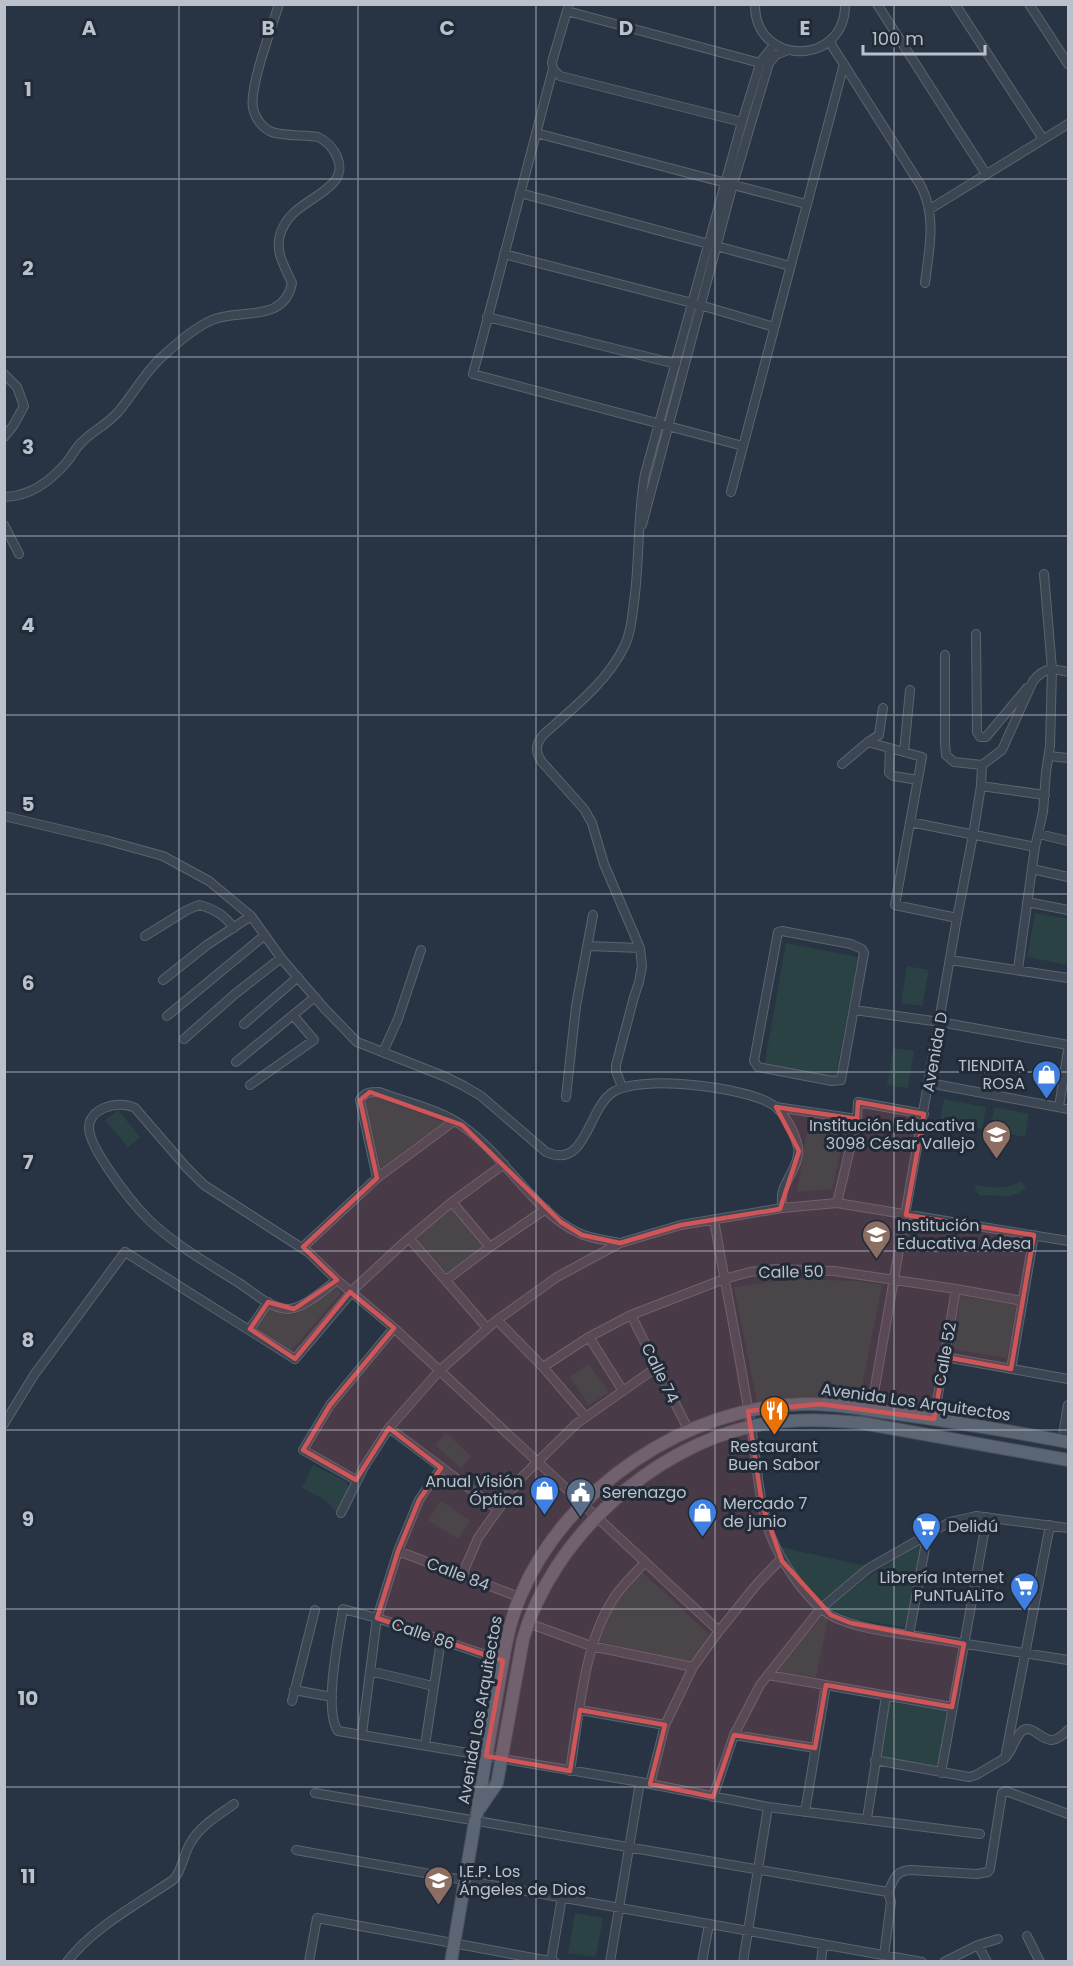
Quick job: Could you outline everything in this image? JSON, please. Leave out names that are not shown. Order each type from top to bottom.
[{"type":"main road","name":"Avenida Los Arquitectos","points":[[1065,1442],[845,1406],[804,1404],[748,1411],[688,1431],[661,1444],[627,1466],[583,1503],[551,1542],[519,1597],[503,1661],[477,1814],[497,1783],[523,1639],[541,1591],[557,1565],[597,1517],[620,1495],[688,1449],[725,1433],[751,1426],[784,1421],[830,1420],[862,1423],[1068,1460]]},
{"type":"main road","name":"Avenida Los Arquitectos","points":[[451,1962],[475,1821]]},
{"type":"street","points":[[4,497],[26,494],[45,484],[82,441],[115,416],[162,357],[194,330],[214,319],[273,309],[289,294],[292,284],[278,252],[282,228],[296,210],[334,183],[338,167],[334,151],[323,139],[272,132],[256,117],[252,100],[261,60],[279,4]]},
{"type":"street","points":[[755,4],[755,16],[760,29],[775,44],[788,50],[810,51],[829,41],[842,24],[845,4]]},
{"type":"street","points":[[877,4],[987,174]]},
{"type":"street","points":[[955,4],[1043,139]]},
{"type":"street","points":[[1029,4],[1068,64]]},
{"type":"street","points":[[743,446],[473,374],[553,69],[552,62],[568,8],[760,63]]},
{"type":"street","points":[[829,41],[921,186],[930,209],[931,227],[926,283]]},
{"type":"street","points":[[729,184],[742,122],[760,63],[775,44]]},
{"type":"street","points":[[622,1087],[616,1065],[639,982],[642,966],[640,948],[604,864],[592,823],[578,802],[542,762],[537,754],[537,746],[544,734],[600,681],[625,646],[632,622],[643,487],[664,425],[729,184],[769,63],[776,55],[788,50]]},
{"type":"street","points":[[731,492],[844,64]]},
{"type":"street","points":[[553,69],[560,76],[742,122]]},
{"type":"street","points":[[930,209],[1068,124]]},
{"type":"street","points":[[536,133],[807,204]]},
{"type":"street","points":[[520,193],[790,266]]},
{"type":"street","points":[[504,254],[696,304],[774,327]]},
{"type":"street","points":[[664,425],[676,364],[696,304]]},
{"type":"street","points":[[487,316],[676,364]]},
{"type":"street","points":[[4,374],[17,387],[24,406],[13,426],[4,436]]},
{"type":"street","points":[[4,525],[20,554]]},
{"type":"street","points":[[1018,969],[1049,756],[1052,669],[1044,574]]},
{"type":"street","points":[[976,634],[977,732],[980,736],[986,737],[1041,672],[1052,669],[1068,672]]},
{"type":"street","points":[[945,656],[946,755],[954,762],[982,765],[1002,750],[1033,681]]},
{"type":"street","points":[[904,752],[910,690]]},
{"type":"street","points":[[842,764],[879,735],[883,708]]},
{"type":"street","points":[[868,742],[922,757],[895,905],[957,918]]},
{"type":"street","points":[[890,748],[889,773],[918,780]]},
{"type":"street","points":[[1049,756],[1068,758]]},
{"type":"street","name":"Avenida D","points":[[871,1410],[957,918],[974,835],[982,765]]},
{"type":"street","points":[[981,786],[1045,795]]},
{"type":"street","points":[[6,818],[105,840],[163,856],[210,881],[251,916],[282,958],[357,1042],[464,1086],[481,1096],[546,1152],[555,1156],[567,1155],[579,1145],[604,1099],[622,1087],[649,1083],[686,1084],[767,1101],[776,1107],[793,1132],[799,1151],[783,1191],[782,1208]]},
{"type":"street","points":[[910,822],[1035,847]]},
{"type":"street","points":[[1039,834],[1068,841]]},
{"type":"street","points":[[1032,869],[1068,877]]},
{"type":"street","points":[[1027,902],[1068,910]]},
{"type":"street","points":[[145,936],[199,905],[218,912],[234,928]]},
{"type":"street","points":[[566,1097],[576,1006],[593,915]]},
{"type":"street","points":[[163,980],[207,945],[251,916]]},
{"type":"street","points":[[780,931],[851,944],[862,949],[864,953],[854,1010],[841,1080],[832,1081],[758,1067],[756,1064],[780,931]]},
{"type":"street","points":[[167,1016],[265,935]]},
{"type":"street","points":[[588,946],[640,948]]},
{"type":"street","points":[[383,1053],[398,1019],[421,950]]},
{"type":"street","points":[[184,1038],[235,994],[282,958]]},
{"type":"street","points":[[950,960],[1068,978]]},
{"type":"street","points":[[243,1024],[298,977]]},
{"type":"street","points":[[236,1062],[315,997]]},
{"type":"street","points":[[854,1010],[940,1022],[1068,1045]]},
{"type":"street","points":[[250,1085],[314,1040],[293,1015]]},
{"type":"street","points":[[1059,1107],[1068,1050]]},
{"type":"street","points":[[929,1083],[1068,1109]]},
{"type":"street","points":[[377,1178],[360,1100],[363,1095],[370,1092],[379,1092],[454,1121],[469,1130],[561,1222],[577,1232],[620,1243]]},
{"type":"street","points":[[837,1203],[857,1119],[858,1102],[924,1114]]},
{"type":"street","points":[[337,1280],[302,1305],[294,1309],[284,1309],[268,1302],[190,1251],[150,1221],[119,1184],[97,1149],[89,1129],[92,1119],[101,1110],[116,1104],[135,1108],[204,1185],[303,1247],[583,1503],[719,1631]]},
{"type":"street","points":[[776,1107],[857,1119]]},
{"type":"street","points":[[303,1247],[377,1178],[454,1121]]},
{"type":"street","points":[[4,1425],[34,1376],[125,1252],[295,1359],[351,1292],[452,1202],[504,1164]]},
{"type":"street","points":[[452,1202],[489,1247]]},
{"type":"street","points":[[341,1513],[356,1480],[389,1428],[439,1371],[486,1328],[557,1277],[620,1243],[681,1225],[782,1208],[837,1203],[1068,1241]]},
{"type":"street","points":[[446,1280],[489,1247],[546,1209]]},
{"type":"street","points":[[714,1220],[764,1511],[781,1559],[797,1581],[821,1608],[851,1623],[909,1635],[1068,1660]]},
{"type":"street","points":[[1011,1369],[1034,1235]]},
{"type":"street","points":[[409,1238],[486,1328]]},
{"type":"street","name":"Calle 50","points":[[543,1367],[589,1337],[631,1315],[724,1279],[750,1272],[776,1269],[834,1271],[1023,1301]]},
{"type":"street","name":"Calle 52","points":[[934,1419],[956,1289]]},
{"type":"street","points":[[249,1329],[268,1302]]},
{"type":"street","name":"Calle 74","points":[[631,1315],[688,1431]]},
{"type":"street","points":[[497,1320],[543,1367],[586,1417]]},
{"type":"street","points":[[356,1480],[303,1450],[330,1405],[394,1329]]},
{"type":"street","points":[[589,1337],[623,1391]]},
{"type":"street","points":[[945,1357],[1068,1379]]},
{"type":"street","points":[[462,1575],[478,1538],[519,1480],[576,1424],[657,1367]]},
{"type":"street","points":[[1065,1442],[1068,1405]]},
{"type":"street","points":[[389,1428],[497,1509]]},
{"type":"street","points":[[362,1734],[377,1618],[398,1551],[419,1500],[441,1468]]},
{"type":"street","points":[[713,1797],[734,1735],[760,1685],[821,1608],[869,1568],[951,1522],[976,1516],[1068,1528]]},
{"type":"street","points":[[941,1773],[987,1517]]},
{"type":"street","points":[[1005,1758],[1050,1525]]},
{"type":"street","points":[[909,1635],[927,1537]]},
{"type":"street","name":"Calle 84","points":[[398,1551],[519,1597]]},
{"type":"street","points":[[650,1784],[665,1725],[693,1667],[757,1584],[781,1559]]},
{"type":"street","points":[[570,1771],[591,1646],[597,1628],[613,1599],[645,1562]]},
{"type":"street","name":"Calle 86","points":[[332,1697],[343,1609],[377,1618],[503,1661]]},
{"type":"street","points":[[292,1701],[315,1610]]},
{"type":"street","points":[[528,1623],[591,1646],[693,1667]]},
{"type":"street","points":[[425,1745],[441,1640]]},
{"type":"street","points":[[370,1671],[433,1686]]},
{"type":"street","points":[[768,1675],[952,1707]]},
{"type":"street","points":[[806,1812],[826,1684]]},
{"type":"street","points":[[294,1690],[332,1697],[335,1726],[338,1731],[640,1782],[768,1807],[980,1834]]},
{"type":"street","points":[[867,1820],[886,1696]]},
{"type":"street","points":[[580,1710],[665,1725]]},
{"type":"street","points":[[875,1760],[969,1777],[1005,1758],[1022,1731],[1026,1729],[1033,1730],[1043,1738],[1051,1740],[1068,1730]]},
{"type":"street","points":[[734,1735],[815,1748]]},
{"type":"street","points":[[610,1962],[640,1782]]},
{"type":"street","points":[[884,1955],[891,1902],[888,1892],[901,1870],[977,1874],[988,1872],[1000,1798],[1006,1791],[1068,1814]]},
{"type":"street","points":[[315,1793],[888,1892]]},
{"type":"street","points":[[67,1962],[72,1954],[108,1924],[179,1875],[183,1856],[192,1840],[207,1823],[234,1804]]},
{"type":"street","points":[[743,1962],[768,1807]]},
{"type":"street","points":[[296,1850],[922,1962]]},
{"type":"street","points":[[309,1962],[317,1918],[553,1961],[562,1897]]},
{"type":"street","points":[[702,1962],[709,1924]]},
{"type":"street","points":[[1027,1936],[1040,1962]]},
{"type":"street","points":[[944,1962],[978,1945],[998,1939]]},
{"type":"street","points":[[821,1962],[823,1944]]},
{"type":"street","points":[[978,1945],[987,1962]]},
{"type":"highlighted area","points":[[370,1092],[462,1125],[561,1222],[582,1235],[620,1243],[681,1225],[780,1209],[799,1151],[776,1107],[857,1119],[858,1102],[924,1114],[906,1215],[1034,1235],[1011,1369],[945,1357],[934,1419],[820,1404],[748,1411],[762,1504],[782,1561],[831,1615],[851,1623],[964,1644],[952,1707],[826,1685],[815,1748],[734,1735],[713,1797],[650,1784],[665,1725],[580,1710],[570,1771],[486,1756],[503,1661],[377,1618],[398,1551],[419,1500],[441,1468],[389,1428],[356,1480],[303,1450],[330,1405],[394,1328],[350,1292],[295,1359],[250,1329],[268,1302],[294,1309],[337,1280],[303,1247],[377,1178],[360,1100]]},
{"type":"green space","points":[[1035,913],[1068,919],[1068,965],[1027,957]]},
{"type":"green space","points":[[786,943],[858,957],[835,1080],[764,1067]]},
{"type":"green space","points":[[907,966],[929,970],[922,1006],[901,1003]]},
{"type":"green space","points":[[893,1048],[914,1051],[908,1088],[887,1085]]},
{"type":"green space","points":[[373,1097],[444,1122],[381,1168],[365,1102]]},
{"type":"green space","points":[[944,1099],[986,1107],[982,1129],[940,1121]]},
{"type":"green space","points":[[994,1107],[1029,1114],[1025,1137],[990,1130]]},
{"type":"green space","points":[[118,1110],[140,1137],[128,1147],[105,1120]]},
{"type":"green space","points":[[809,1119],[847,1124],[832,1189],[797,1192]]},
{"type":"green space","points":[[1021,1181],[1026,1188],[1009,1196],[981,1196],[975,1190],[976,1185],[999,1188]]},
{"type":"green space","points":[[452,1207],[484,1246],[447,1273],[415,1237]]},
{"type":"green space","points":[[793,1279],[855,1281],[882,1285],[859,1400],[808,1397],[757,1402],[734,1287]]},
{"type":"green space","points":[[336,1288],[341,1293],[291,1351],[253,1329],[268,1307],[282,1314],[293,1315]]},
{"type":"green space","points":[[961,1296],[1016,1305],[1007,1358],[952,1349]]},
{"type":"green space","points":[[589,1364],[609,1392],[589,1405],[570,1377]]},
{"type":"green space","points":[[446,1433],[471,1456],[461,1468],[435,1445]]},
{"type":"green space","points":[[313,1465],[347,1482],[349,1489],[337,1513],[325,1500],[302,1488]]},
{"type":"green space","points":[[441,1501],[470,1521],[458,1539],[428,1520]]},
{"type":"green space","points":[[925,1541],[909,1628],[853,1619],[829,1608],[875,1572]]},
{"type":"green space","points":[[780,1547],[866,1566],[820,1601],[797,1575]]},
{"type":"green space","points":[[641,1571],[710,1635],[692,1662],[596,1641],[615,1604]]},
{"type":"green space","points":[[822,1616],[828,1619],[816,1677],[775,1671]]},
{"type":"green space","points":[[889,1702],[947,1711],[938,1766],[881,1757]]},
{"type":"green space","points":[[575,1913],[603,1918],[596,1957],[568,1953]]},
{"type":"place","name":"TIENDITA ROSA","points":[[1046,1100]]},
{"type":"place","name":"Institución Educativa 3098 César Vallejo","points":[[996,1160]]},
{"type":"place","name":"Institución Educativa Adesa","points":[[876,1260]]},
{"type":"place","name":"Restaurant Buen Sabor","points":[[774,1436]]},
{"type":"place","name":"Anual Visión Óptica","points":[[544,1516]]},
{"type":"place","name":"Serenazgo","points":[[581,1518]]},
{"type":"place","name":"Mercado 7 de junio","points":[[702,1538]]},
{"type":"place","name":"Delidú","points":[[927,1552]]},
{"type":"place","name":"Librería Internet PuNTuALiTo","points":[[1025,1612]]},
{"type":"place","name":"I.E.P. Los Ángeles de Dios","points":[[438,1906]]}]
